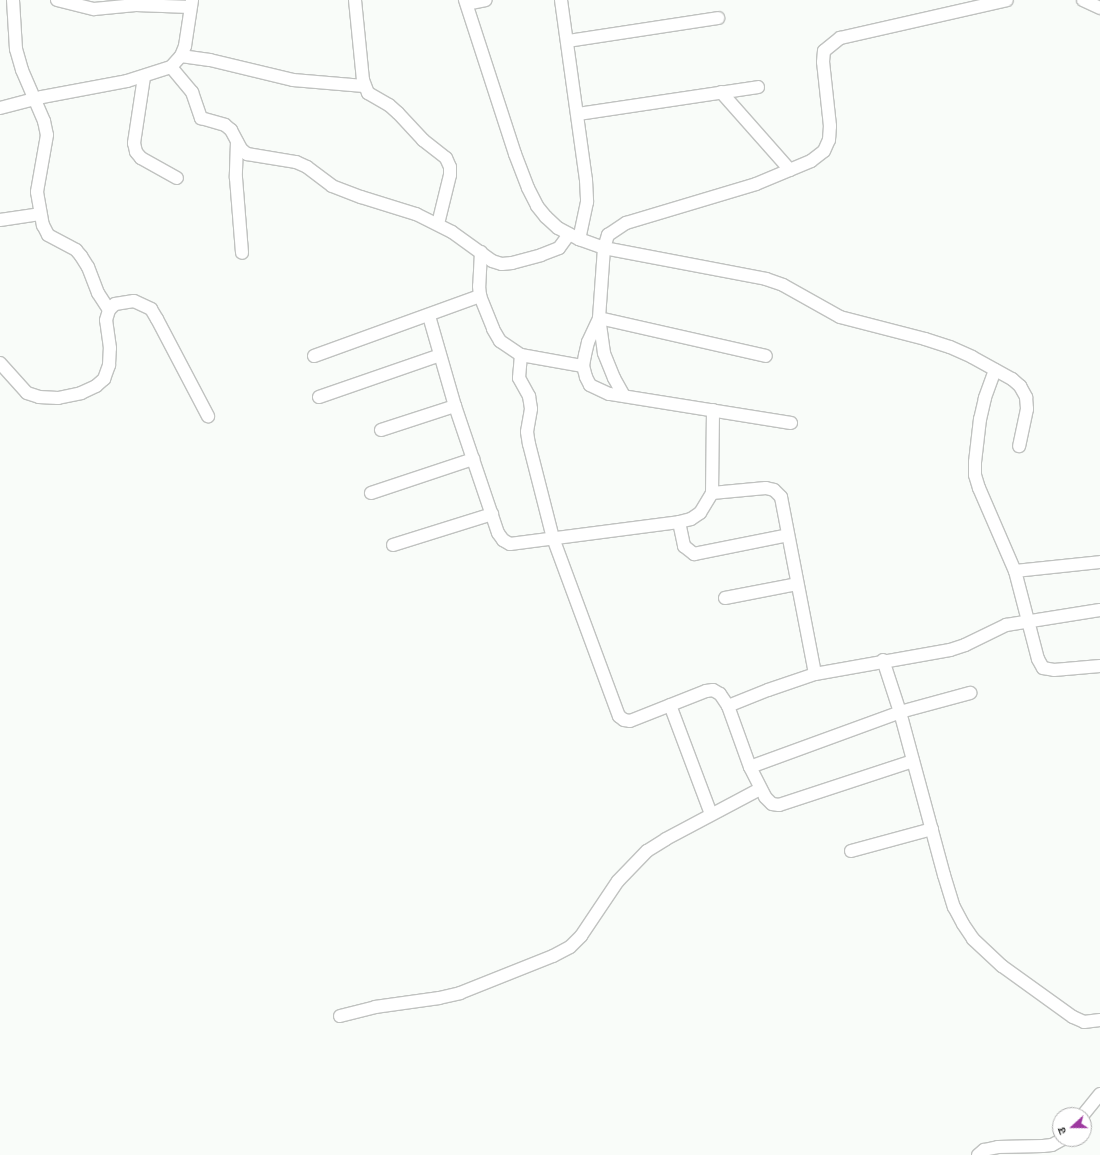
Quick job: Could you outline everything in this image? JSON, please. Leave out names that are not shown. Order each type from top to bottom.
[{"type":"street","points":[[13,0],[16,49],[22,70],[44,121],[47,135],[37,192],[40,214],[48,235],[76,250],[81,256],[88,267],[100,297],[109,310]]},
{"type":"street","points":[[0,108],[34,99],[144,77],[171,67],[182,56],[190,24],[191,3],[136,4],[94,9],[57,0]]},
{"type":"street","points":[[355,0],[364,86],[368,93],[389,105],[423,140],[446,158],[450,167],[450,175],[438,224]]},
{"type":"street","points":[[486,0],[466,2],[515,154],[528,188],[546,217],[558,228],[567,241],[603,255],[766,279],[783,285],[840,317],[950,347],[995,370],[1020,386],[1026,397],[1027,409],[1019,446]]},
{"type":"street","points":[[171,67],[192,92],[201,118],[225,125],[231,130],[240,149],[247,154],[296,162],[307,167],[332,186],[361,197],[416,214],[438,224],[481,252],[492,261],[502,264],[541,255],[567,241],[587,202],[578,114],[561,0]]},
{"type":"street","points":[[624,396],[614,378],[604,353],[599,318],[603,255],[608,235],[626,223],[736,191],[790,170],[811,161],[824,151],[829,140],[830,126],[823,62],[824,51],[830,44],[840,38],[1007,0]]},
{"type":"street","points":[[1083,0],[1092,6],[1100,8]]},
{"type":"street","points":[[568,41],[718,18]]},
{"type":"street","points":[[182,56],[210,60],[293,80],[364,86]]},
{"type":"street","points":[[144,77],[134,143],[136,152],[140,158],[177,178]]},
{"type":"street","points":[[578,114],[758,87]]},
{"type":"street","points":[[721,92],[790,170]]},
{"type":"street","points":[[237,142],[236,178],[242,253]]},
{"type":"street","points":[[0,220],[40,214]]},
{"type":"street","points":[[481,252],[479,286],[480,296],[493,329],[500,341],[521,355],[584,366]]},
{"type":"street","points":[[314,356],[480,296]]},
{"type":"street","points":[[0,364],[27,393],[39,397],[58,398],[81,393],[96,386],[104,379],[109,365],[110,348],[106,320],[109,310],[115,304],[134,301],[151,309],[208,416]]},
{"type":"street","points":[[428,316],[498,533],[503,540],[510,544],[679,522],[691,519],[700,513],[712,493],[713,410]]},
{"type":"street","points":[[599,318],[766,356]]},
{"type":"street","points":[[599,318],[588,342],[584,366],[586,377],[590,385],[609,394],[791,423]]},
{"type":"street","points":[[319,397],[440,355]]},
{"type":"street","points":[[521,355],[519,378],[529,396],[531,408],[527,432],[529,444],[553,538],[619,716],[624,720],[630,721],[706,691],[713,690],[720,694],[728,706],[750,767],[765,797],[772,804],[779,805],[913,761]]},
{"type":"street","points":[[995,370],[985,398],[980,419],[974,462],[979,488],[1015,571],[1038,659],[1044,668],[1054,670],[1100,666]]},
{"type":"street","points":[[381,430],[456,406]]},
{"type":"street","points":[[371,493],[473,459]]},
{"type":"street","points":[[712,493],[766,488],[774,490],[781,497],[815,674]]},
{"type":"street","points":[[393,545],[492,514]]},
{"type":"street","points":[[679,522],[684,546],[694,554],[788,535]]},
{"type":"street","points":[[1015,571],[1100,562]]},
{"type":"street","points":[[725,598],[798,584]]},
{"type":"street","points":[[728,706],[768,690],[815,674],[884,660],[950,650],[965,645],[992,630],[1028,620],[1100,610]]},
{"type":"street","points":[[884,660],[900,712],[954,907],[973,939],[1002,966],[1073,1017],[1084,1022],[1100,1020]]},
{"type":"street","points":[[750,767],[900,712],[970,693]]},
{"type":"street","points":[[670,705],[712,814]]},
{"type":"street","points":[[340,1016],[375,1007],[439,998],[460,993],[559,953],[570,947],[581,936],[618,881],[647,851],[666,839],[760,788]]},
{"type":"street","points":[[851,851],[932,829]]},
{"type":"street","points":[[1089,1107],[1100,1094]]},
{"type":"street","points":[[978,1155],[984,1150],[998,1147],[1052,1145]]}]
